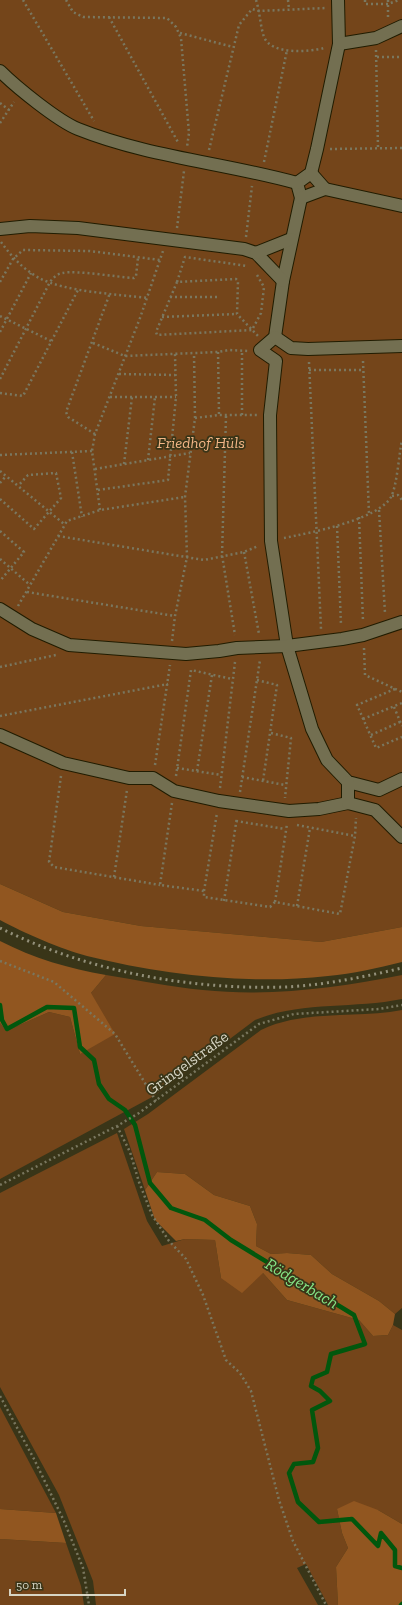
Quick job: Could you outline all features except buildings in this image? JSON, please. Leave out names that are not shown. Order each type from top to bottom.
[{"type":"lane","points":[[297,183],[311,173],[317,149],[339,44],[338,4]]},
{"type":"lane","points":[[339,44],[376,38],[402,26]]},
{"type":"lane","points":[[0,71],[39,104],[77,128],[118,143],[258,172],[297,183]]},
{"type":"lane","points":[[311,173],[325,189]]},
{"type":"lane","points":[[297,183],[301,198],[283,281],[267,344],[276,361],[270,415],[271,541],[287,646],[312,729],[327,760],[348,782],[379,790],[402,780]]},
{"type":"lane","points":[[301,198],[325,189],[402,206]]},
{"type":"lane","points":[[0,229],[30,226],[78,228],[250,251],[292,239]]},
{"type":"lane","points":[[250,251],[283,281]]},
{"type":"lane","points":[[267,344],[308,349],[402,346]]},
{"type":"lane","points":[[276,361],[291,348]]},
{"type":"lane","points":[[0,609],[49,638],[69,645],[186,654],[237,648],[287,646],[342,639],[363,635],[402,622]]},
{"type":"lane","points":[[0,735],[63,763],[129,778],[153,778],[174,790],[286,815],[352,804],[376,810],[402,836]]},
{"type":"lane","points":[[348,782],[352,804]]},
{"type":"lane","points":[[376,810],[379,790]]},
{"type":"path","points":[[23,0],[103,137]]},
{"type":"path","points":[[66,0],[73,12],[83,17],[167,18],[180,33],[233,47]]},
{"type":"path","points":[[256,0],[264,38],[272,46],[287,50],[312,51],[339,44]]},
{"type":"path","points":[[288,0],[289,9]]},
{"type":"path","points":[[365,0],[366,4],[388,4],[398,0]]},
{"type":"path","points":[[388,0],[389,31]]},
{"type":"path","points":[[206,162],[233,47],[239,25],[246,14],[252,9],[259,11],[338,4]]},
{"type":"path","points":[[109,17],[186,157]]},
{"type":"path","points":[[176,240],[189,132],[180,33]]},
{"type":"path","points":[[376,38],[378,148]]},
{"type":"path","points":[[250,251],[258,172],[287,50]]},
{"type":"path","points":[[377,57],[402,56]]},
{"type":"path","points":[[0,123],[23,90]]},
{"type":"path","points":[[0,103],[9,110]]},
{"type":"path","points":[[317,149],[402,148]]},
{"type":"path","points":[[100,510],[92,452],[95,434],[148,298],[165,247],[163,239]]},
{"type":"path","points":[[0,241],[13,259],[31,273],[50,282],[79,288],[148,298]]},
{"type":"path","points":[[0,282],[13,259],[23,250],[90,251],[160,260]]},
{"type":"path","points":[[252,266],[185,257],[177,282],[156,332],[157,335],[252,330]]},
{"type":"path","points":[[0,379],[50,282],[62,273],[134,278],[136,276],[138,258]]},
{"type":"path","points":[[252,330],[261,313],[264,288],[255,272]]},
{"type":"path","points":[[0,332],[31,273]]},
{"type":"path","points":[[93,343],[125,356],[218,352],[229,350],[242,352],[267,344],[238,314],[238,281],[236,279],[177,282]]},
{"type":"path","points":[[0,393],[23,396],[79,288]]},
{"type":"path","points":[[95,434],[68,417],[66,412],[93,343],[110,293]]},
{"type":"path","points":[[170,298],[218,297]]},
{"type":"path","points":[[162,317],[238,314]]},
{"type":"path","points":[[0,316],[51,341]]},
{"type":"path","points":[[362,348],[369,514]]},
{"type":"path","points":[[308,349],[322,641]]},
{"type":"path","points":[[218,352],[219,415]]},
{"type":"path","points":[[242,352],[242,415]]},
{"type":"path","points":[[153,778],[168,684],[175,616],[187,557],[185,497],[195,418],[194,353]]},
{"type":"path","points":[[98,490],[168,480],[176,397],[175,354]]},
{"type":"path","points":[[309,370],[363,370]]},
{"type":"path","points":[[119,374],[175,375]]},
{"type":"path","points":[[110,397],[176,397]]},
{"type":"path","points":[[124,464],[132,397]]},
{"type":"path","points":[[148,460],[155,397]]},
{"type":"path","points":[[195,418],[219,415],[270,415]]},
{"type":"path","points":[[58,536],[204,560],[244,552],[271,541],[316,532],[379,510],[392,496],[402,440]]},
{"type":"path","points":[[72,452],[82,517]]},
{"type":"path","points":[[0,455],[92,452]]},
{"type":"path","points":[[95,468],[190,453]]},
{"type":"path","points":[[0,471],[19,485],[64,524]]},
{"type":"path","points":[[0,499],[34,529],[51,512],[61,498],[56,474],[28,475],[19,485]]},
{"type":"path","points":[[0,484],[6,476]]},
{"type":"path","points":[[392,496],[398,495],[402,500]]},
{"type":"path","points":[[11,616],[27,592],[67,521],[100,510],[185,497]]},
{"type":"path","points":[[379,510],[386,628]]},
{"type":"path","points":[[359,517],[365,675],[402,692]]},
{"type":"path","points":[[336,526],[342,639]]},
{"type":"path","points":[[0,531],[24,552],[0,581]]},
{"type":"path","points":[[224,901],[262,647],[244,552]]},
{"type":"path","points":[[0,559],[30,585]]},
{"type":"path","points":[[27,592],[175,616]]},
{"type":"path","points":[[0,667],[59,654],[69,645]]},
{"type":"path","points":[[160,885],[191,670],[232,679]]},
{"type":"path","points":[[197,771],[212,675]]},
{"type":"path","points":[[257,680],[277,685],[263,781]]},
{"type":"path","points":[[0,716],[168,684]]},
{"type":"path","points":[[395,689],[357,705],[376,748],[402,737]]},
{"type":"path","points":[[363,719],[394,707],[402,702]]},
{"type":"path","points":[[394,707],[402,726]]},
{"type":"path","points":[[371,735],[400,722]]},
{"type":"path","points":[[63,763],[48,862],[54,868],[204,891],[204,897],[270,907],[274,902],[285,829],[285,785],[292,738],[271,733]]},
{"type":"path","points":[[176,768],[222,775]]},
{"type":"path","points":[[242,777],[285,785]]},
{"type":"path","points":[[114,877],[129,778]]},
{"type":"path","points":[[274,902],[340,914],[355,836],[352,804]]},
{"type":"path","points":[[286,815],[310,828],[355,836]]},
{"type":"path","points":[[236,822],[285,829]]},
{"type":"path","points":[[297,906],[310,828]]},
{"type":"path","points":[[0,961],[54,982],[115,1034],[156,1102]]},
{"type":"path","name":"Gringelstraße","points":[[0,1185],[125,1122],[156,1102],[259,1024],[294,1014],[379,1009],[402,1005]]},
{"type":"path","points":[[117,1126],[130,1152],[139,1182],[152,1215],[169,1240],[186,1258],[203,1295],[226,1360],[240,1373],[251,1391],[279,1500],[291,1534],[326,1605]]},
{"type":"path","points":[[0,1396],[34,1459],[64,1521],[83,1568],[89,1605]]},
{"type":"green space","name":"Friedhof Hüls","points":[[0,0],[402,0],[402,927],[321,942],[141,926],[63,912],[0,884]]},
{"type":"green space","points":[[106,975],[191,989],[228,992],[278,992],[353,984],[402,975],[402,999],[365,1004],[291,1010],[255,1020],[154,1096],[0,1179],[0,1023],[6,1031],[49,1012],[70,1017],[80,1054],[91,993]]},
{"type":"green space","points":[[402,1010],[402,1308],[395,1314],[379,1301],[332,1274],[311,1255],[287,1253],[271,1254],[256,1246],[257,1224],[250,1206],[214,1195],[185,1174],[157,1172],[145,1190],[124,1129],[148,1114],[261,1030],[278,1023],[295,1019],[384,1013]]},
{"type":"green space","points":[[117,1133],[147,1221],[162,1246],[185,1239],[215,1240],[221,1278],[263,1273],[287,1300],[359,1320],[373,1336],[388,1335],[393,1325],[402,1330],[402,1524],[378,1510],[337,1509],[342,1533],[348,1548],[336,1567],[338,1605],[328,1605],[306,1564],[297,1568],[318,1605],[96,1605],[93,1581],[59,1495],[0,1387],[0,1193]]},
{"type":"green space","points":[[0,1407],[56,1513],[0,1509]]},
{"type":"green space","points":[[0,1539],[66,1543],[81,1586],[84,1605],[0,1605]]},
{"type":"shaded area","points":[[0,884],[63,912],[141,926],[321,942],[402,927],[402,962],[337,975],[298,979],[237,979],[176,973],[116,963],[87,956],[54,945],[0,920]]},
{"type":"shaded area","points":[[0,941],[25,953],[52,962],[79,970],[106,975],[91,993],[115,1034],[80,1054],[70,1017],[49,1012],[6,1031],[0,1023]]},
{"type":"shaded area","points":[[157,1172],[185,1174],[214,1195],[250,1206],[257,1224],[256,1246],[271,1254],[287,1253],[311,1255],[332,1274],[379,1301],[395,1314],[393,1325],[388,1335],[373,1336],[359,1320],[287,1300],[263,1273],[242,1293],[221,1278],[215,1240],[185,1239],[176,1241],[155,1220],[145,1190]]},
{"type":"shaded area","points":[[354,1501],[378,1510],[402,1524],[402,1605],[338,1605],[336,1567],[348,1548],[342,1533],[337,1509]]},
{"type":"shaded area","points":[[0,1509],[56,1513],[66,1543],[0,1539]]},
{"type":"waterway","name":"Rödgerbach","points":[[0,1005],[2,1020],[7,1029],[47,1007],[74,1008],[80,1047],[94,1060],[99,1084],[109,1099],[125,1110],[135,1125],[150,1183],[171,1208],[205,1220],[231,1240],[354,1315],[365,1344],[331,1354],[327,1372],[313,1378],[311,1386],[320,1391],[330,1401],[312,1410],[318,1448],[313,1462],[294,1464],[289,1473],[298,1502],[319,1522],[352,1519],[378,1546],[381,1533],[395,1550],[395,1566],[402,1568]]},
{"type":"railway","points":[[0,928],[33,943],[68,956],[103,966],[139,975],[212,985],[248,987],[300,986],[344,980],[402,968]]}]
